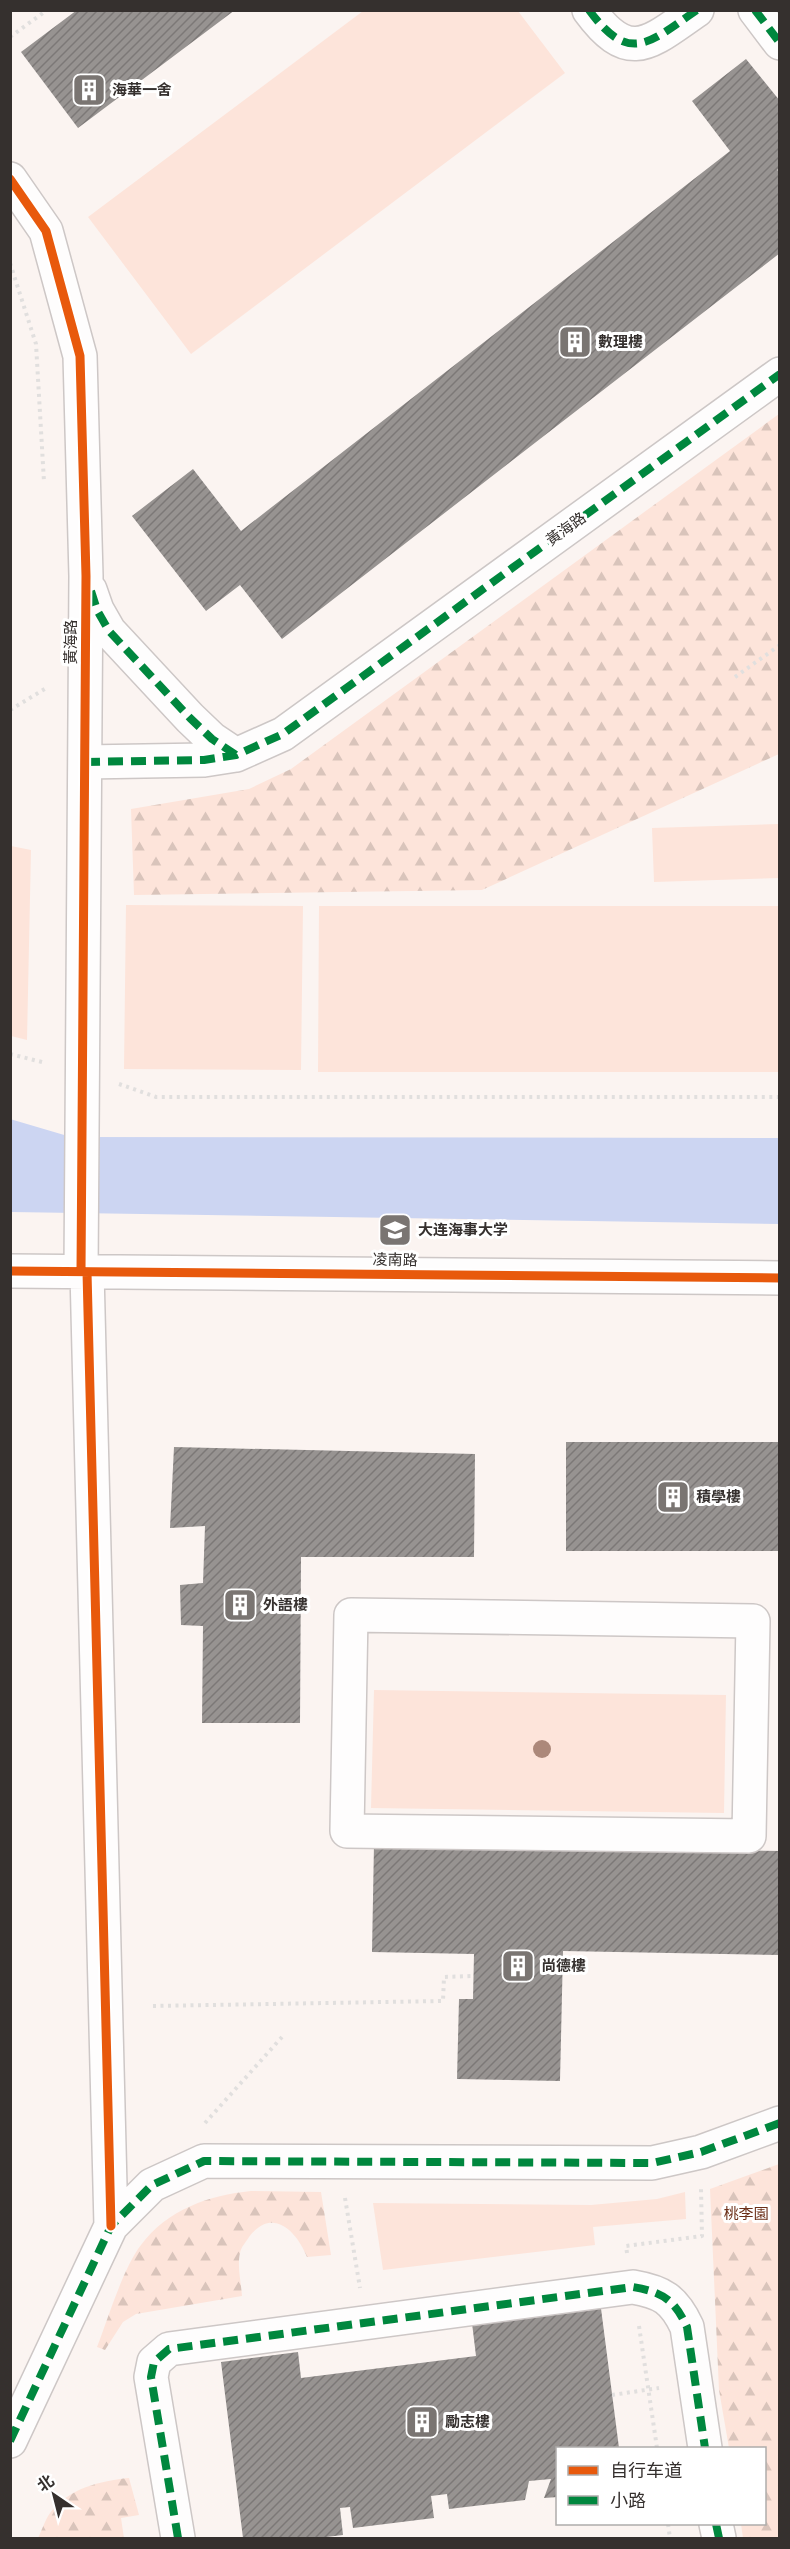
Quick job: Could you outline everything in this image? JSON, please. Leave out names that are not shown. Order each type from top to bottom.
[{"type":"street","points":[[589,10],[602,28],[617,40],[632,44],[649,43],[697,10]]},
{"type":"street","points":[[754,10],[780,43]]},
{"type":"street","name":"黃海路","points":[[10,179],[46,231],[80,356],[86,576],[81,1215],[84,1272]]},
{"type":"street","name":"黃海路","points":[[85,762],[236,756],[283,734],[780,374]]},
{"type":"street","points":[[86,576],[97,609],[109,631],[190,718],[236,756]]},
{"type":"street","name":"凌南路","points":[[10,1271],[780,1278]]},
{"type":"street","points":[[84,1272],[111,2226]]},
{"type":"street","points":[[351,1615],[753,1621],[749,1836],[347,1831],[351,1615]]},
{"type":"street","points":[[10,2441],[111,2226],[152,2185],[204,2161],[652,2163],[701,2152],[780,2123]]},
{"type":"street","points":[[178,2538],[151,2377],[154,2362],[169,2349],[633,2287],[654,2290],[670,2300],[680,2311],[687,2327],[705,2447]]},
{"type":"path","points":[[10,38],[46,10]]},
{"type":"path","points":[[10,264],[36,344],[44,484]]},
{"type":"path","points":[[735,676],[780,645]]},
{"type":"path","points":[[10,710],[56,682]]},
{"type":"path","points":[[10,1054],[56,1065]]},
{"type":"path","points":[[109,1081],[156,1097],[780,1097]]},
{"type":"path","points":[[153,2006],[443,2001],[444,1977],[474,1976]]},
{"type":"path","points":[[205,2123],[282,2037]]},
{"type":"path","points":[[657,2447],[626,2246],[702,2236],[701,2180]]},
{"type":"path","points":[[344,2188],[365,2322]]},
{"type":"path","points":[[612,2395],[695,2382]]},
{"type":"green space","points":[[363,11],[518,11],[565,73],[191,354],[88,217]]},
{"type":"green space","points":[[779,414],[779,754],[482,890],[134,895],[131,809],[249,789],[291,769]]},
{"type":"green space","points":[[779,824],[779,878],[654,882],[652,828]]},
{"type":"green space","points":[[11,846],[31,850],[27,1040],[11,1036]]},
{"type":"green space","points":[[126,905],[303,906],[301,1070],[124,1069]]},
{"type":"green space","points":[[319,906],[779,906],[779,1072],[318,1072]]},
{"type":"green space","points":[[374,1690],[726,1695],[724,1813],[371,1808]]},
{"type":"green space","name":"桃李園","points":[[779,2164],[779,2538],[743,2538],[741,2525],[766,2525],[766,2447],[729,2447],[719,2390],[710,2189]]},
{"type":"green space","points":[[251,2191],[321,2192],[331,2255],[307,2257],[303,2247],[290,2231],[275,2223],[266,2223],[249,2237],[242,2247],[239,2269],[242,2296],[136,2314],[123,2322],[105,2350],[97,2347],[128,2267],[151,2233],[163,2222],[190,2206],[220,2196]]},
{"type":"green space","points":[[685,2192],[686,2219],[593,2227],[595,2245],[383,2270],[373,2203],[591,2205],[657,2199]]},
{"type":"green space","points":[[129,2478],[139,2515],[121,2518],[124,2538],[38,2538],[50,2513],[66,2497],[86,2487]]},
{"type":"water","points":[[10,1119],[71,1137],[779,1138],[779,1224],[11,1212]]},
{"type":"building","name":"海華一舍","points":[[77,10],[235,10],[78,128],[21,52]]},
{"type":"building","name":"數理樓","points":[[746,59],[780,101],[780,168],[777,170],[780,172],[780,253],[282,639],[240,585],[206,611],[132,516],[193,469],[241,531],[730,151],[692,101]]},
{"type":"building","name":"積學樓","points":[[566,1442],[780,1442],[780,1551],[566,1551]]},
{"type":"building","name":"外語樓","points":[[174,1447],[475,1454],[474,1557],[301,1557],[300,1723],[202,1723],[203,1626],[181,1625],[180,1585],[203,1583],[205,1526],[170,1528]]},
{"type":"building","name":"尚德樓","points":[[374,1844],[780,1851],[780,1955],[563,1951],[560,2081],[457,2079],[459,1999],[473,1999],[474,1954],[372,1952]]},
{"type":"building","name":"勵志樓","points":[[599,2293],[619,2447],[556,2447],[556,2497],[544,2498],[551,2479],[529,2481],[525,2500],[449,2509],[447,2494],[431,2496],[434,2518],[353,2528],[350,2507],[340,2508],[343,2535],[318,2538],[243,2538],[221,2362],[298,2352],[301,2378],[476,2356],[472,2323]]},
{"type":"marked path","points":[[589,10],[603,27],[617,38],[629,43],[641,43],[653,39],[697,10]]},
{"type":"marked path","points":[[755,10],[780,43]]},
{"type":"marked path","points":[[85,762],[204,760],[236,755],[283,734],[780,374]]},
{"type":"marked path","points":[[91,591],[97,610],[109,631],[190,718],[212,739],[236,755]]},
{"type":"marked path","points":[[10,2441],[111,2226],[152,2185],[204,2161],[652,2163],[701,2152],[780,2123]]},
{"type":"marked path","points":[[178,2538],[151,2377],[154,2362],[169,2349],[633,2287],[652,2291],[666,2298],[672,2303],[687,2327],[705,2447]]},
{"type":"marked path","points":[[716,2525],[719,2538]]},
{"type":"cycle path","points":[[10,179],[46,231],[80,356],[86,576],[81,1271]]},
{"type":"cycle path","points":[[10,1271],[780,1278]]},
{"type":"cycle path","points":[[87,1272],[111,2226]]},
{"type":"place","name":"海華一舍","points":[[89,90]]},
{"type":"place","name":"數理樓","points":[[575,342]]},
{"type":"place","name":"大连海事大学","points":[[395,1230]]},
{"type":"place","name":"積學樓","points":[[673,1497]]},
{"type":"place","name":"外語樓","points":[[240,1605]]},
{"type":"place","name":"尚德樓","points":[[518,1966]]},
{"type":"place","name":"勵志樓","points":[[422,2422]]}]
